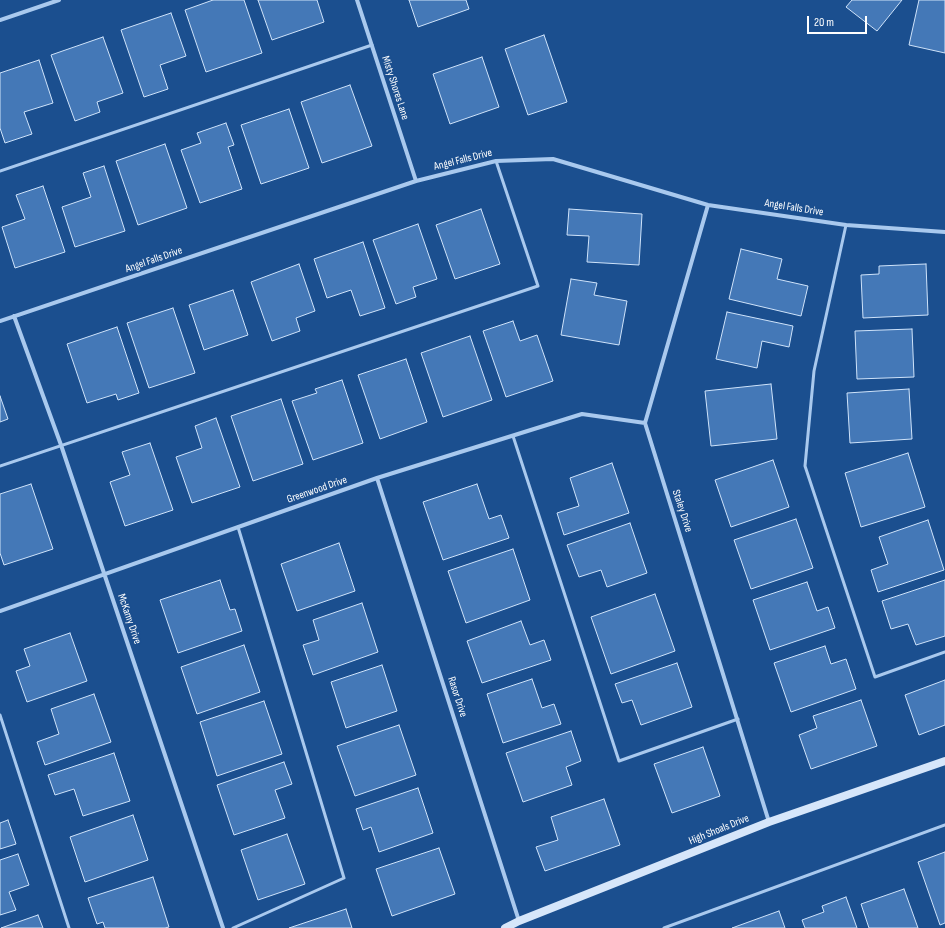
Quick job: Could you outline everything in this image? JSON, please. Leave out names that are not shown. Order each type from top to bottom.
[{"type":"street","points":[[0,20],[59,0]]},
{"type":"street","name":"Misty Shores Lane","points":[[357,0],[416,181]]},
{"type":"street","name":"Angel Falls Drive","points":[[0,321],[416,181],[496,161],[553,159],[708,205],[846,225],[945,232]]},
{"type":"street","points":[[645,424],[708,205]]},
{"type":"street","name":"McKamy Drive","points":[[14,316],[61,445],[223,928]]},
{"type":"street","name":"Greenwood Drive","points":[[0,611],[378,478],[582,414],[645,424]]},
{"type":"street","name":"Staley Drive","points":[[645,424],[769,822]]},
{"type":"street","name":"Rasor Drive","points":[[378,478],[519,921]]},
{"type":"street","name":"High Shoals Drive","points":[[506,928],[519,921],[769,822],[945,762]]},
{"type":"lane","points":[[0,171],[372,45]]},
{"type":"lane","points":[[0,466],[538,286],[496,161]]},
{"type":"lane","points":[[846,225],[814,371],[805,466],[875,677],[945,652]]},
{"type":"lane","points":[[513,436],[619,761],[738,719]]},
{"type":"lane","points":[[233,928],[344,878],[238,527]]},
{"type":"lane","points":[[0,715],[69,928]]},
{"type":"lane","points":[[664,928],[945,825]]},
{"type":"building","points":[[213,0],[244,0],[262,53],[206,72],[185,10]]},
{"type":"building","points":[[258,0],[317,0],[324,22],[272,40]]},
{"type":"building","points":[[409,0],[466,0],[469,9],[418,27]]},
{"type":"building","points":[[852,0],[902,0],[877,31],[846,7]]},
{"type":"building","points":[[919,0],[945,0],[945,53],[909,45]]},
{"type":"building","points":[[171,13],[186,56],[160,65],[168,89],[144,97],[121,30]]},
{"type":"building","points":[[544,35],[567,102],[528,115],[505,49]]},
{"type":"building","points":[[103,37],[123,93],[97,102],[100,112],[75,121],[51,55]]},
{"type":"building","points":[[482,57],[499,107],[450,124],[433,74]]},
{"type":"building","points":[[39,60],[53,103],[24,112],[32,134],[5,143],[0,128],[0,73]]},
{"type":"building","points":[[350,85],[372,146],[322,163],[301,102]]},
{"type":"building","points":[[289,109],[309,168],[261,184],[241,125]]},
{"type":"building","points":[[226,123],[234,145],[228,147],[242,189],[200,203],[181,150],[201,143],[197,133]]},
{"type":"building","points":[[165,144],[187,208],[138,225],[116,161]]},
{"type":"building","points":[[104,166],[125,231],[75,247],[62,207],[91,197],[83,173]]},
{"type":"building","points":[[43,186],[65,252],[15,268],[2,227],[25,219],[16,195]]},
{"type":"building","points":[[481,209],[500,264],[455,279],[436,225]]},
{"type":"building","points":[[569,209],[642,214],[639,265],[587,262],[589,236],[567,235]]},
{"type":"building","points":[[418,224],[437,279],[413,287],[416,297],[396,304],[373,240]]},
{"type":"building","points":[[363,242],[385,308],[360,316],[351,290],[327,298],[314,259]]},
{"type":"building","points":[[741,249],[782,259],[777,279],[808,286],[801,316],[729,299]]},
{"type":"building","points":[[299,264],[315,311],[296,318],[300,331],[272,341],[251,282]]},
{"type":"building","points":[[926,264],[928,315],[863,318],[861,275],[879,274],[879,266]]},
{"type":"building","points":[[571,279],[597,283],[594,295],[627,301],[619,345],[561,335]]},
{"type":"building","points":[[233,290],[248,335],[204,350],[189,305]]},
{"type":"building","points":[[173,308],[195,373],[149,388],[127,323]]},
{"type":"building","points":[[727,312],[793,326],[789,347],[762,341],[757,368],[716,359]]},
{"type":"building","points":[[513,321],[520,341],[537,335],[553,381],[506,397],[483,331]]},
{"type":"building","points":[[117,327],[139,393],[118,400],[116,394],[87,403],[67,344]]},
{"type":"building","points":[[912,329],[914,377],[857,379],[855,331]]},
{"type":"building","points":[[470,336],[492,400],[443,417],[421,353]]},
{"type":"building","points":[[406,359],[427,422],[380,439],[358,375]]},
{"type":"building","points":[[342,380],[363,443],[313,460],[292,401],[317,393],[315,389]]},
{"type":"building","points":[[771,384],[777,439],[711,446],[705,391]]},
{"type":"building","points":[[909,389],[912,439],[850,443],[847,393]]},
{"type":"building","points":[[0,396],[8,419],[0,422]]},
{"type":"building","points":[[281,399],[303,464],[253,481],[231,416]]},
{"type":"building","points":[[216,418],[240,487],[192,503],[176,457],[202,448],[195,426]]},
{"type":"building","points":[[150,443],[173,510],[125,526],[110,482],[130,475],[122,452]]},
{"type":"building","points":[[908,453],[925,507],[861,527],[845,473]]},
{"type":"building","points":[[773,460],[789,507],[731,527],[715,480]]},
{"type":"building","points":[[612,463],[629,513],[564,535],[557,513],[579,506],[570,478]]},
{"type":"building","points":[[31,484],[53,549],[4,565],[0,553],[0,494]]},
{"type":"building","points":[[477,484],[489,519],[501,515],[509,538],[443,560],[423,502]]},
{"type":"building","points":[[796,519],[813,568],[751,589],[734,540]]},
{"type":"building","points":[[928,520],[944,570],[878,592],[871,570],[888,564],[879,537]]},
{"type":"building","points":[[630,523],[647,573],[607,587],[601,570],[579,577],[567,545]]},
{"type":"building","points":[[339,543],[355,591],[297,611],[281,564]]},
{"type":"building","points":[[513,549],[530,600],[466,623],[448,571]]},
{"type":"building","points":[[220,580],[230,610],[235,609],[242,631],[178,653],[160,600]]},
{"type":"building","points":[[945,580],[945,636],[916,645],[908,624],[891,629],[882,601]]},
{"type":"building","points":[[807,582],[817,611],[828,607],[835,628],[770,650],[753,600]]},
{"type":"building","points":[[655,594],[675,651],[611,674],[591,617]]},
{"type":"building","points":[[362,603],[378,652],[313,675],[303,645],[319,640],[313,620]]},
{"type":"building","points":[[521,621],[530,645],[544,640],[551,660],[482,683],[467,641]]},
{"type":"building","points":[[70,633],[87,681],[27,702],[16,671],[30,666],[24,649]]},
{"type":"building","points":[[244,645],[260,692],[197,714],[181,667]]},
{"type":"building","points":[[825,646],[831,664],[846,659],[856,689],[791,712],[774,663]]},
{"type":"building","points":[[677,663],[692,707],[641,725],[632,700],[622,703],[615,684]]},
{"type":"building","points":[[382,665],[397,711],[346,728],[331,682]]},
{"type":"building","points":[[532,679],[542,708],[554,704],[561,724],[503,743],[487,694]]},
{"type":"building","points":[[945,680],[945,725],[919,735],[905,695]]},
{"type":"building","points":[[94,694],[111,742],[45,765],[37,742],[59,734],[51,709]]},
{"type":"building","points":[[861,700],[877,746],[811,769],[799,735],[817,728],[813,716]]},
{"type":"building","points":[[264,701],[282,754],[217,776],[200,722]]},
{"type":"building","points":[[399,725],[416,775],[355,796],[337,746]]},
{"type":"building","points":[[571,731],[581,761],[566,767],[572,785],[523,802],[506,753]]},
{"type":"building","points":[[703,747],[720,796],[672,813],[654,764]]},
{"type":"building","points":[[114,753],[130,801],[83,816],[74,789],[55,795],[48,775]]},
{"type":"building","points":[[284,762],[292,784],[275,790],[285,818],[234,835],[217,785]]},
{"type":"building","points":[[418,788],[433,833],[379,852],[371,827],[363,830],[356,809]]},
{"type":"building","points":[[604,799],[620,845],[545,871],[536,847],[558,840],[551,817]]},
{"type":"building","points":[[133,815],[148,860],[85,882],[70,837]]},
{"type":"building","points":[[8,820],[16,844],[0,849],[0,823]]},
{"type":"building","points":[[287,834],[305,884],[258,900],[241,850]]},
{"type":"building","points":[[439,848],[455,894],[392,916],[376,869]]},
{"type":"building","points":[[945,852],[945,923],[940,925],[918,862]]},
{"type":"building","points":[[18,854],[29,885],[9,892],[16,910],[0,915],[0,860]]},
{"type":"building","points":[[153,877],[169,927],[105,928],[103,922],[97,924],[88,898]]},
{"type":"building","points":[[904,889],[918,928],[869,928],[861,904]]},
{"type":"building","points":[[846,897],[857,928],[805,928],[802,920],[824,912],[822,906]]},
{"type":"building","points":[[346,909],[352,928],[289,928]]},
{"type":"building","points":[[779,911],[785,928],[732,928]]},
{"type":"building","points":[[38,915],[43,928],[1,928]]}]
